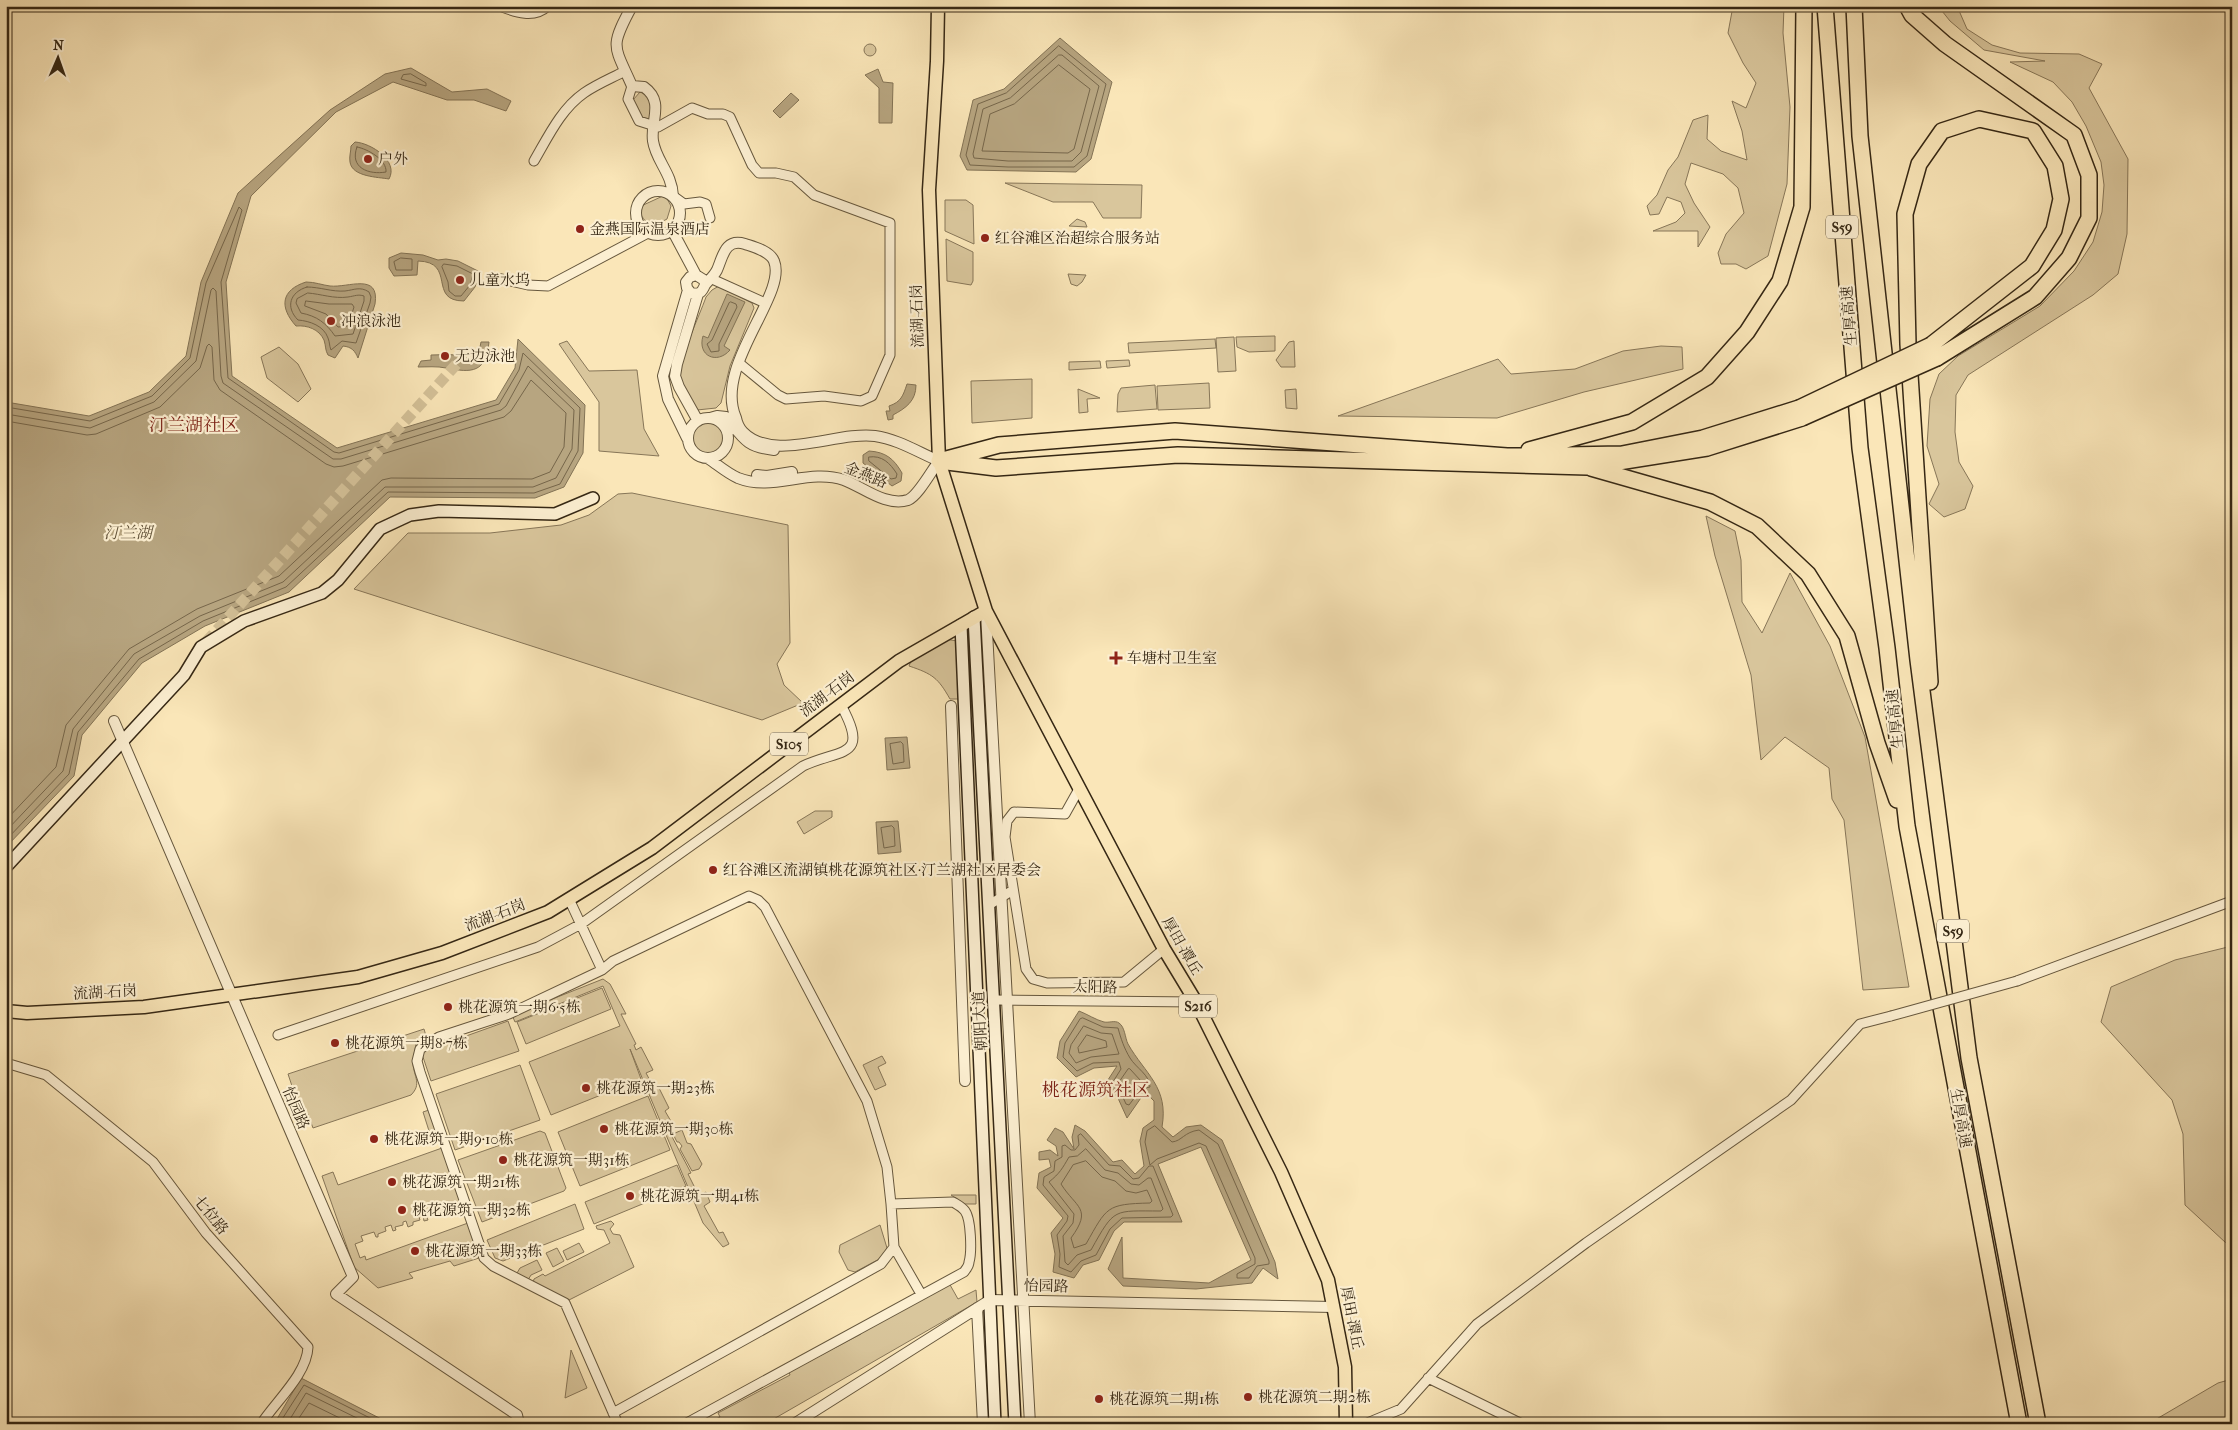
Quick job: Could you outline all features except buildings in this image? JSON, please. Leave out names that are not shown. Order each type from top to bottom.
[{"type":"highway","points":[[1507,456],[1632,422],[1707,377],[1747,332],[1780,281],[1802,207],[1804,6]]},
{"type":"highway","name":"生厚高速","points":[[1825,6],[1860,448],[1887,648],[1906,826],[2019,1424]]},
{"type":"highway","name":"生厚高速","points":[[1854,6],[1861,146],[1918,660],[1939,823],[1970,1058],[2024,1360],[2038,1424]]},
{"type":"highway","points":[[939,461],[996,468],[1178,455],[1587,467],[1707,448],[1801,413],[1934,352],[2035,297],[2069,258],[2089,218],[2089,175],[2074,135],[1945,44],[1912,15],[1907,6]]},
{"type":"highway","points":[[1934,352],[2032,266],[2054,230],[2061,199],[2055,166],[2033,131],[1979,118],[1942,131],[1920,164],[1905,214],[1908,344],[1939,823]]},
{"type":"highway","points":[[939,461],[998,445],[1175,431],[1507,456],[1622,454],[1703,438],[1801,413]]},
{"type":"highway","points":[[1587,467],[1710,502],[1758,526],[1808,574],[1847,636],[1877,743],[1906,826]]},
{"type":"main road","name":"流湖-石岗","points":[[6,1011],[27,1013],[144,1007],[368,974],[442,953],[548,912],[652,848],[899,661],[980,614],[939,461],[929,190],[937,61],[938,6]]},
{"type":"main road","points":[[6,867],[184,675],[201,647],[244,621],[322,593],[338,580],[380,529],[410,515],[439,511],[555,514],[593,498]]},
{"type":"main road","name":"厚田-潭丘","points":[[980,614],[1080,789],[1164,949],[1196,1002],[1281,1172],[1328,1280],[1345,1367],[1346,1424]]},
{"type":"main road","name":"朝阳大道","points":[[980,614],[989,905],[1015,1424]]},
{"type":"main road","name":"朝阳大道","points":[[961,625],[995,1424]]},
{"type":"street","points":[[501,6],[528,14],[538,13],[547,6]]},
{"type":"street","points":[[632,6],[616,40],[616,49],[632,86],[628,99],[639,121],[653,127],[664,125],[692,108],[708,114],[723,114],[730,117],[752,165],[759,173],[776,173],[794,177],[814,194],[890,223],[890,355],[872,396],[861,401],[824,396],[786,399],[778,395],[739,363]]},
{"type":"street","points":[[534,160],[552,129],[573,102],[585,92],[625,71]]},
{"type":"street","points":[[632,86],[644,87],[654,98],[656,110],[653,144],[672,183],[673,196],[678,203],[680,217],[670,232],[661,235],[648,233],[641,228],[635,215],[639,200],[652,191],[667,192],[673,196],[684,204],[700,202],[706,204],[710,218]]},
{"type":"street","points":[[670,232],[695,276],[712,278],[766,302]]},
{"type":"street","points":[[493,276],[528,285],[548,286],[648,233]]},
{"type":"street","name":"金燕路","points":[[693,292],[703,291],[712,278],[727,246],[732,243],[743,243],[770,256],[776,270],[775,281],[739,363],[725,410],[714,417]]},
{"type":"street","name":"金燕路","points":[[695,276],[686,282],[693,292],[675,376],[698,421]]},
{"type":"street","name":"金燕路","points":[[693,292],[663,376],[668,399],[691,450],[696,455],[713,457],[738,472],[767,476],[805,469],[822,470],[853,478],[896,496],[912,491],[939,461]]},
{"type":"street","name":"金燕路","points":[[731,389],[733,412],[739,426],[743,432],[754,439],[769,444],[795,446],[857,435],[875,436],[894,440],[939,461]]},
{"type":"street","points":[[687,438],[689,431],[698,421],[714,417],[722,424],[728,436],[725,448],[713,457]]},
{"type":"street","name":"金燕路","points":[[714,417],[726,417],[742,436],[758,448],[788,451],[853,440],[880,442],[939,461]]},
{"type":"street","points":[[980,614],[1008,1000],[1022,1300],[1030,1424]]},
{"type":"street","points":[[278,1035],[538,947],[581,924],[804,766],[841,754],[847,750],[852,744],[854,736],[852,725],[841,705]]},
{"type":"street","points":[[951,706],[965,1081]]},
{"type":"street","name":"怡园路","points":[[114,721],[353,1277],[336,1294],[517,1415],[519,1424]]},
{"type":"street","points":[[1080,789],[1065,814],[1014,812],[1007,820],[1005,837],[1026,969],[1033,979],[1047,983],[1124,982],[1164,949]]},
{"type":"street","points":[[989,905],[1013,890]]},
{"type":"street","points":[[618,1424],[565,1302],[493,1266],[484,1258],[420,1072],[418,1061],[420,1049],[428,1042],[509,1014],[602,970],[612,961],[736,900],[749,896],[758,900],[765,907],[867,1101],[887,1167],[894,1247],[921,1294]]},
{"type":"street","points":[[570,899],[602,970]]},
{"type":"street","points":[[1365,1424],[1401,1409],[1477,1324],[1586,1243],[1791,1100],[1860,1024],[2016,981],[2232,902]]},
{"type":"street","name":"太阳路","points":[[994,1000],[1196,1002]]},
{"type":"street","name":"七位路","points":[[6,1063],[46,1075],[153,1162],[206,1233],[308,1347],[308,1358],[293,1382],[260,1424]]},
{"type":"street","points":[[685,1424],[964,1272],[969,1264],[969,1220],[966,1212],[952,1202],[891,1204]]},
{"type":"street","points":[[613,1413],[881,1264],[894,1247]]},
{"type":"street","points":[[794,1424],[990,1300]]},
{"type":"street","name":"怡园路","points":[[990,1300],[1333,1307]]},
{"type":"street","points":[[978,1308],[983,1424]]},
{"type":"street","points":[[1428,1378],[1522,1424]]},
{"type":"shaded area","points":[[1733,6],[1784,6],[1783,33],[1790,107],[1787,184],[1768,256],[1746,269],[1736,264],[1721,264],[1718,253],[1726,234],[1744,213],[1738,188],[1723,174],[1691,163],[1685,184],[1694,203],[1710,227],[1698,247],[1698,231],[1653,231],[1676,222],[1685,213],[1681,202],[1667,197],[1659,214],[1650,215],[1647,206],[1657,195],[1668,170],[1678,157],[1693,120],[1708,115],[1707,139],[1721,151],[1747,160],[1742,131],[1732,101],[1746,108],[1756,83],[1743,63],[1728,33]]},
{"type":"shaded area","points":[[1938,6],[1957,6],[1967,29],[1992,45],[2020,53],[2079,54],[2102,64],[2089,88],[2128,159],[2127,234],[2118,274],[2093,295],[1968,375],[1956,395],[1955,432],[1959,462],[1973,486],[1965,509],[1944,517],[1929,504],[1939,484],[1927,446],[1930,399],[1939,374],[1958,356],[2040,306],[2074,271],[2093,242],[2102,212],[2104,185],[2101,162],[2086,126],[2072,102],[2053,82],[2010,62],[2045,61],[1984,50],[1950,21]]},
{"type":"shaded area","points":[[872,44],[875,45],[875,55],[868,56],[865,55],[864,48],[865,45]]},
{"type":"shaded area","points":[[640,92],[650,100],[651,120],[641,118],[633,100]]},
{"type":"shaded area","points":[[1005,183],[1142,185],[1141,218],[1103,218],[1093,202],[1053,202]]},
{"type":"shaded area","points":[[665,195],[671,206],[667,219],[654,226],[644,219],[639,207]]},
{"type":"shaded area","points":[[945,200],[966,200],[973,205],[974,244],[945,231]]},
{"type":"shaded area","points":[[1077,219],[1085,222],[1087,227],[1069,226]]},
{"type":"shaded area","points":[[946,239],[973,252],[973,281],[971,285],[947,281]]},
{"type":"shaded area","points":[[1068,274],[1086,275],[1077,286],[1071,284]]},
{"type":"shaded area","points":[[719,286],[752,303],[754,308],[730,366],[721,403],[716,408],[697,410],[680,380],[681,367],[686,347],[706,297]]},
{"type":"shaded area","points":[[1275,336],[1275,351],[1249,352],[1237,347],[1236,337]]},
{"type":"shaded area","points":[[1234,337],[1236,371],[1218,372],[1216,338]]},
{"type":"shaded area","points":[[1215,339],[1216,348],[1129,353],[1128,343]]},
{"type":"shaded area","points":[[567,341],[589,371],[637,370],[644,429],[659,456],[599,451],[599,402],[559,344]]},
{"type":"shaded area","points":[[1294,341],[1295,367],[1281,367],[1276,360],[1289,342]]},
{"type":"shaded area","points":[[1661,346],[1682,347],[1683,369],[1584,392],[1497,418],[1338,416],[1498,359],[1511,374],[1575,369],[1623,351]]},
{"type":"shaded area","points":[[279,347],[298,364],[311,389],[298,402],[267,378],[261,357]]},
{"type":"shaded area","points":[[1129,360],[1130,366],[1107,368],[1106,361]]},
{"type":"shaded area","points":[[1100,361],[1101,368],[1069,370],[1069,362]]},
{"type":"shaded area","points":[[1032,379],[1032,418],[972,423],[971,381]]},
{"type":"shaded area","points":[[1209,383],[1210,408],[1158,410],[1157,386]]},
{"type":"shaded area","points":[[1155,385],[1157,409],[1117,412],[1118,394],[1121,388]]},
{"type":"shaded area","points":[[1078,389],[1100,398],[1087,399],[1088,412],[1079,413]]},
{"type":"shaded area","points":[[1296,389],[1297,409],[1286,408],[1285,390]]},
{"type":"shaded area","points":[[707,421],[719,426],[724,438],[719,450],[707,455],[695,450],[690,438],[695,426]]},
{"type":"shaded area","points":[[632,493],[788,525],[790,643],[777,664],[784,685],[803,703],[762,720],[354,589],[408,533],[490,533],[561,525],[589,515],[618,494]]},
{"type":"shaded area","points":[[1706,516],[1735,531],[1741,560],[1742,602],[1762,633],[1790,573],[1830,646],[1865,737],[1909,987],[1863,990],[1844,820],[1832,799],[1829,768],[1785,737],[1761,760],[1751,675],[1715,556]]},
{"type":"shaded area","points":[[945,639],[957,641],[960,699],[950,699],[938,681],[929,674],[909,666],[911,661]]},
{"type":"shaded area","points":[[815,811],[832,811],[832,817],[804,834],[797,822]]},
{"type":"shaded area","points":[[2232,946],[2232,1244],[2226,1243],[2185,1205],[2183,1134],[2172,1100],[2101,1022],[2111,987],[2175,960]]},
{"type":"shaded area","points":[[603,979],[610,984],[626,1014],[621,1014],[636,1044],[634,1045],[636,1050],[641,1047],[653,1070],[646,1073],[654,1088],[658,1086],[669,1108],[665,1111],[672,1123],[670,1125],[672,1129],[669,1131],[691,1173],[688,1174],[699,1196],[706,1192],[710,1202],[704,1206],[719,1233],[723,1232],[729,1244],[723,1247],[703,1223],[630,1049],[641,1079],[551,1115],[529,1062],[620,1026],[603,986],[515,1022],[512,1015]]},
{"type":"shaded area","points":[[602,988],[611,1009],[526,1044],[517,1022]]},
{"type":"shaded area","points":[[508,1021],[519,1051],[431,1081],[422,1054],[427,1050]]},
{"type":"shaded area","points":[[424,1029],[426,1036],[416,1044],[413,1064],[417,1084],[411,1095],[313,1128],[307,1112],[301,1113],[288,1074]]},
{"type":"shaded area","points":[[882,1056],[886,1063],[878,1067],[886,1085],[875,1090],[863,1065]]},
{"type":"shaded area","points":[[520,1065],[540,1120],[455,1150],[436,1094]]},
{"type":"shaded area","points":[[648,1096],[670,1150],[580,1186],[558,1132]]},
{"type":"shaded area","points":[[429,1110],[436,1132],[430,1134],[423,1112]]},
{"type":"shaded area","points":[[682,1130],[687,1143],[691,1144],[702,1164],[699,1169],[692,1171],[680,1149],[682,1146],[677,1142],[673,1134]]},
{"type":"shaded area","points":[[540,1131],[545,1133],[566,1188],[564,1191],[482,1222],[458,1160]]},
{"type":"shaded area","points":[[442,1148],[462,1205],[445,1211],[445,1214],[440,1216],[438,1211],[426,1215],[428,1220],[424,1221],[423,1216],[419,1217],[420,1220],[413,1222],[413,1225],[408,1227],[406,1221],[403,1222],[403,1225],[395,1227],[396,1230],[393,1231],[391,1225],[385,1227],[386,1231],[378,1234],[378,1237],[376,1237],[374,1232],[361,1236],[363,1241],[355,1244],[360,1258],[365,1256],[366,1260],[468,1223],[479,1258],[454,1266],[450,1261],[409,1273],[413,1278],[378,1288],[354,1267],[322,1176],[333,1172],[338,1185]]},
{"type":"shaded area","points":[[677,1165],[686,1186],[594,1224],[585,1202]]},
{"type":"shaded area","points":[[951,1195],[976,1195],[976,1204],[965,1204]]},
{"type":"shaded area","points":[[575,1204],[584,1229],[503,1261],[495,1258],[487,1240]]},
{"type":"shaded area","points":[[611,1221],[614,1224],[610,1229],[613,1234],[620,1235],[634,1267],[569,1300],[533,1283],[534,1279],[543,1274],[545,1276],[610,1243],[604,1230],[597,1229],[596,1226]]},
{"type":"shaded area","points":[[880,1225],[887,1248],[881,1258],[855,1272],[848,1270],[839,1252],[840,1245]]},
{"type":"shaded area","points":[[579,1243],[584,1252],[567,1260],[563,1251]]},
{"type":"shaded area","points":[[557,1248],[564,1261],[553,1267],[546,1253]]},
{"type":"shaded area","points":[[537,1260],[542,1270],[531,1275],[528,1280],[517,1273],[520,1268]]},
{"type":"shaded area","points":[[949,1283],[958,1299],[976,1290],[977,1302],[765,1424],[706,1424],[720,1417],[718,1413],[790,1375],[789,1372],[861,1334],[859,1330]]},
{"type":"shaded area","points":[[571,1350],[587,1388],[565,1398]]},
{"type":"shaded area","points":[[2232,1379],[2232,1424],[2148,1424],[2218,1383]]},
{"type":"water","points":[[1060,38],[1112,82],[1091,159],[1076,172],[967,170],[960,156],[973,100],[1004,89]]},
{"type":"water","name":"汀兰湖","points":[[411,68],[452,92],[487,89],[511,101],[506,111],[474,100],[447,100],[393,82],[336,112],[251,196],[226,282],[232,376],[337,448],[496,400],[515,368],[518,339],[585,405],[583,453],[564,487],[535,498],[390,497],[289,592],[205,626],[142,663],[82,735],[74,776],[6,847],[6,402],[89,416],[149,392],[186,356],[201,282],[238,193],[330,110],[385,74]]},
{"type":"water","points":[[878,69],[883,82],[893,83],[892,123],[879,123],[879,88],[865,75]]},
{"type":"water","points":[[791,93],[799,100],[780,118],[773,111]]},
{"type":"water","name":"户外","points":[[355,142],[375,149],[382,154],[390,166],[389,179],[355,171],[350,160],[351,146]]},
{"type":"water","name":"儿童水坞","points":[[401,253],[423,255],[438,260],[458,261],[480,272],[475,287],[464,301],[453,299],[443,289],[440,274],[436,268],[430,263],[418,261],[417,275],[394,276],[389,268],[389,258]]},
{"type":"water","name":"冲浪泳池","points":[[306,282],[330,286],[361,284],[373,288],[375,304],[358,358],[353,350],[343,346],[335,358],[328,355],[324,340],[316,330],[304,326],[296,326],[291,319],[285,306],[287,294],[298,285]]},
{"type":"water","points":[[727,294],[745,302],[724,346],[730,350],[725,355],[719,357],[709,356],[703,349],[703,336],[708,338]]},
{"type":"water","name":"无边泳池","points":[[481,342],[489,342],[485,360],[476,368],[463,370],[418,367],[421,361],[431,360],[431,355],[452,355],[475,359]]},
{"type":"water","points":[[907,384],[916,385],[916,391],[912,400],[906,407],[893,415],[893,419],[888,420],[886,411],[890,411],[889,406],[901,398]]},
{"type":"water","points":[[869,451],[880,453],[893,460],[902,473],[901,481],[892,486],[863,463],[863,455]]},
{"type":"water","points":[[907,737],[910,768],[887,770],[885,738]]},
{"type":"water","points":[[898,821],[901,852],[878,854],[876,822]]},
{"type":"water","points":[[1079,1011],[1101,1021],[1116,1022],[1121,1025],[1128,1044],[1159,1091],[1163,1113],[1162,1127],[1173,1137],[1186,1127],[1201,1125],[1222,1140],[1275,1262],[1278,1279],[1263,1268],[1252,1283],[1196,1289],[1123,1286],[1108,1269],[1122,1237],[1123,1278],[1209,1283],[1251,1260],[1201,1147],[1158,1164],[1182,1222],[1124,1222],[1114,1231],[1099,1260],[1083,1265],[1074,1278],[1053,1272],[1055,1254],[1051,1233],[1063,1218],[1037,1188],[1039,1173],[1051,1167],[1049,1159],[1039,1160],[1039,1152],[1050,1150],[1058,1156],[1056,1146],[1047,1140],[1055,1128],[1063,1132],[1074,1149],[1072,1137],[1075,1125],[1085,1131],[1113,1162],[1122,1160],[1135,1174],[1144,1166],[1140,1141],[1143,1128],[1154,1120],[1154,1101],[1145,1092],[1127,1118],[1117,1096],[1104,1086],[1117,1066],[1094,1068],[1076,1077],[1057,1058],[1060,1041]]},
{"type":"water","points":[[301,1378],[391,1424],[274,1424]]},
{"type":"tunnel","points":[[206,642],[463,357]]},
{"type":"place","name":"户外","points":[[368,159]]},
{"type":"place","name":"金燕国际温泉酒店","points":[[580,229]]},
{"type":"place","name":"红谷滩区治超综合服务站","points":[[985,238]]},
{"type":"place","name":"儿童水坞","points":[[460,280]]},
{"type":"place","name":"冲浪泳池","points":[[331,321]]},
{"type":"place","name":"无边泳池","points":[[445,356]]},
{"type":"place","name":"车塘村卫生室","points":[[1116,658]]},
{"type":"place","name":"红谷滩区流湖镇桃花源筑社区·汀兰湖社区居委会","points":[[713,870]]},
{"type":"place","name":"桃花源筑一期6·5栋","points":[[448,1007]]},
{"type":"place","name":"桃花源筑一期8·7栋","points":[[335,1043]]},
{"type":"place","name":"桃花源筑一期23栋","points":[[586,1088]]},
{"type":"place","name":"桃花源筑一期30栋","points":[[604,1129]]},
{"type":"place","name":"桃花源筑一期9·10栋","points":[[374,1139]]},
{"type":"place","name":"桃花源筑一期31栋","points":[[503,1160]]},
{"type":"place","name":"桃花源筑一期21栋","points":[[392,1182]]},
{"type":"place","name":"桃花源筑一期41栋","points":[[630,1196]]},
{"type":"place","name":"桃花源筑一期32栋","points":[[402,1210]]},
{"type":"place","name":"桃花源筑一期33栋","points":[[415,1251]]},
{"type":"place","name":"桃花源筑二期2栋","points":[[1248,1397]]},
{"type":"place","name":"桃花源筑二期1栋","points":[[1099,1399]]},
{"type":"district","name":"汀兰湖社区","points":[[194,425]]},
{"type":"district","name":"桃花源筑社区","points":[[1096,1090]]}]
